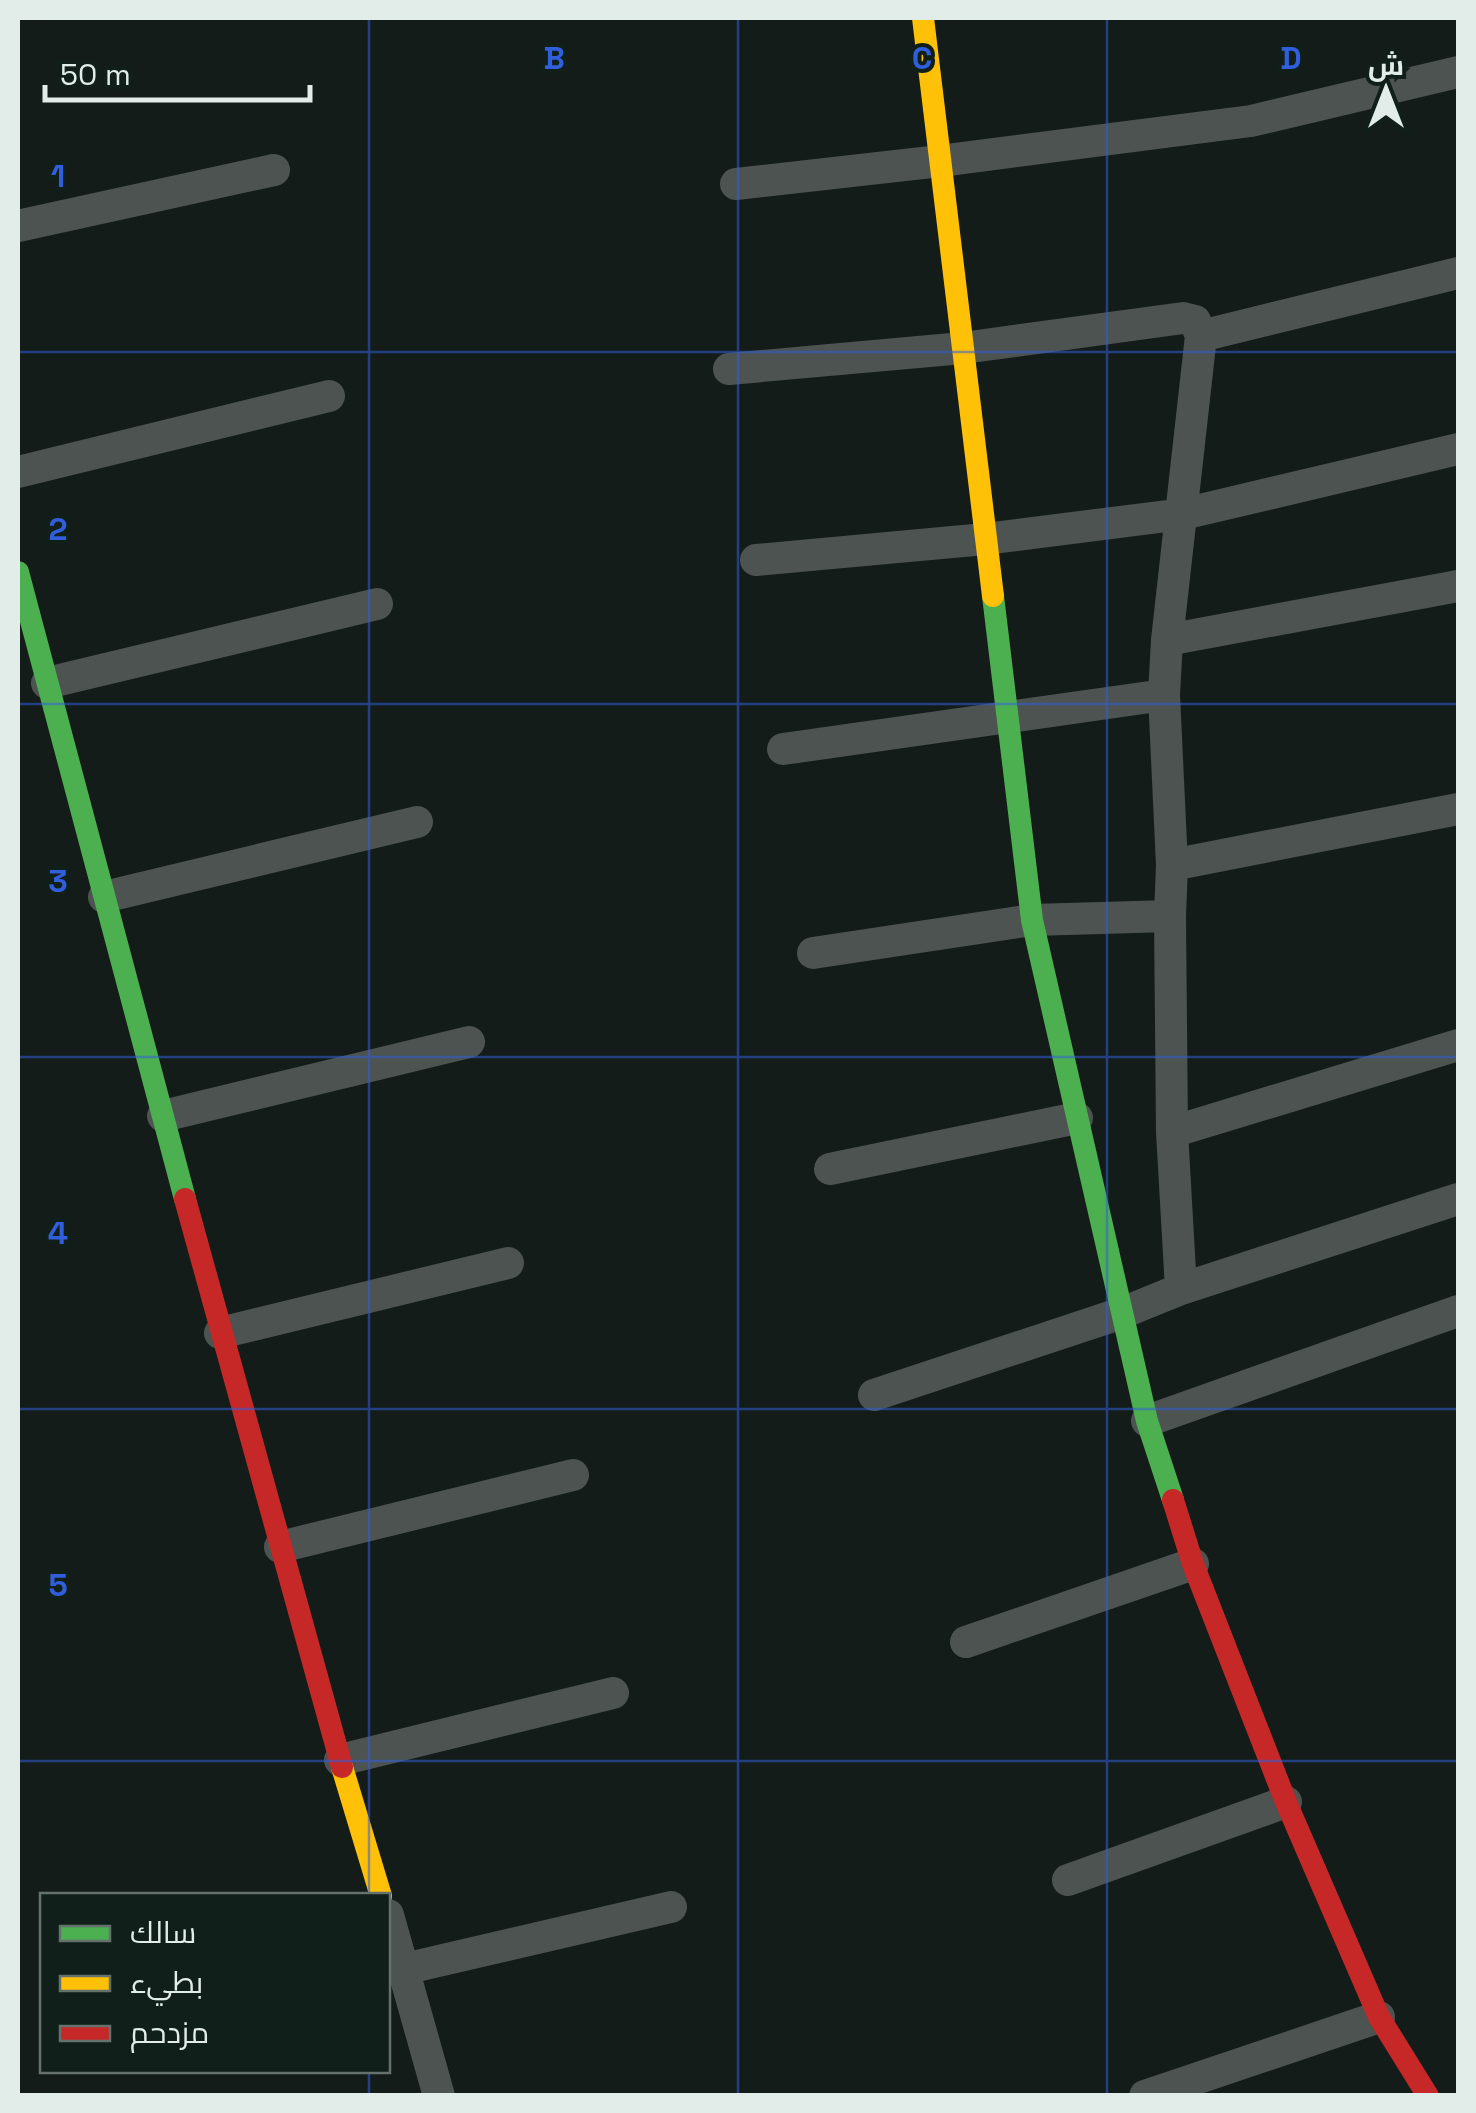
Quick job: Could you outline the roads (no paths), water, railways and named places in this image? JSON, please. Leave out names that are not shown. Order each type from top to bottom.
[{"type":"street","points":[[923,18],[1032,920],[1147,1420],[1193,1564],[1286,1802],[1380,2016],[1428,2096]]},
{"type":"street","points":[[736,184],[1251,122],[1458,72]]},
{"type":"street","points":[[18,226],[274,170]]},
{"type":"street","points":[[1202,336],[1458,273]]},
{"type":"street","points":[[730,369],[963,348],[1183,318],[1195,322],[1202,336],[1164,695],[1172,864],[1172,1132],[1181,1289]]},
{"type":"street","points":[[18,472],[328,396]]},
{"type":"street","points":[[756,560],[1183,514],[1458,449]]},
{"type":"street","points":[[18,572],[220,1333],[381,1893]]},
{"type":"street","points":[[1167,640],[1458,586]]},
{"type":"street","points":[[47,683],[377,604]]},
{"type":"street","points":[[783,749],[1164,695]]},
{"type":"street","points":[[1172,864],[1458,809]]},
{"type":"street","points":[[104,897],[417,822]]},
{"type":"street","points":[[813,953],[1032,920],[1170,916]]},
{"type":"street","points":[[164,1116],[469,1042]]},
{"type":"street","points":[[1172,1132],[1458,1045]]},
{"type":"street","points":[[830,1169],[1078,1118]]},
{"type":"street","points":[[874,1395],[1458,1198]]},
{"type":"street","points":[[220,1333],[508,1264]]},
{"type":"street","points":[[1147,1420],[1458,1312]]},
{"type":"street","points":[[280,1547],[573,1475]]},
{"type":"street","points":[[966,1642],[1193,1564]]},
{"type":"street","points":[[340,1760],[613,1693]]},
{"type":"street","points":[[1068,1880],[1286,1802]]},
{"type":"street","points":[[404,1970],[671,1907]]},
{"type":"street","points":[[390,1922],[438,2096]]},
{"type":"street","points":[[1145,2096],[1380,2016]]}]
